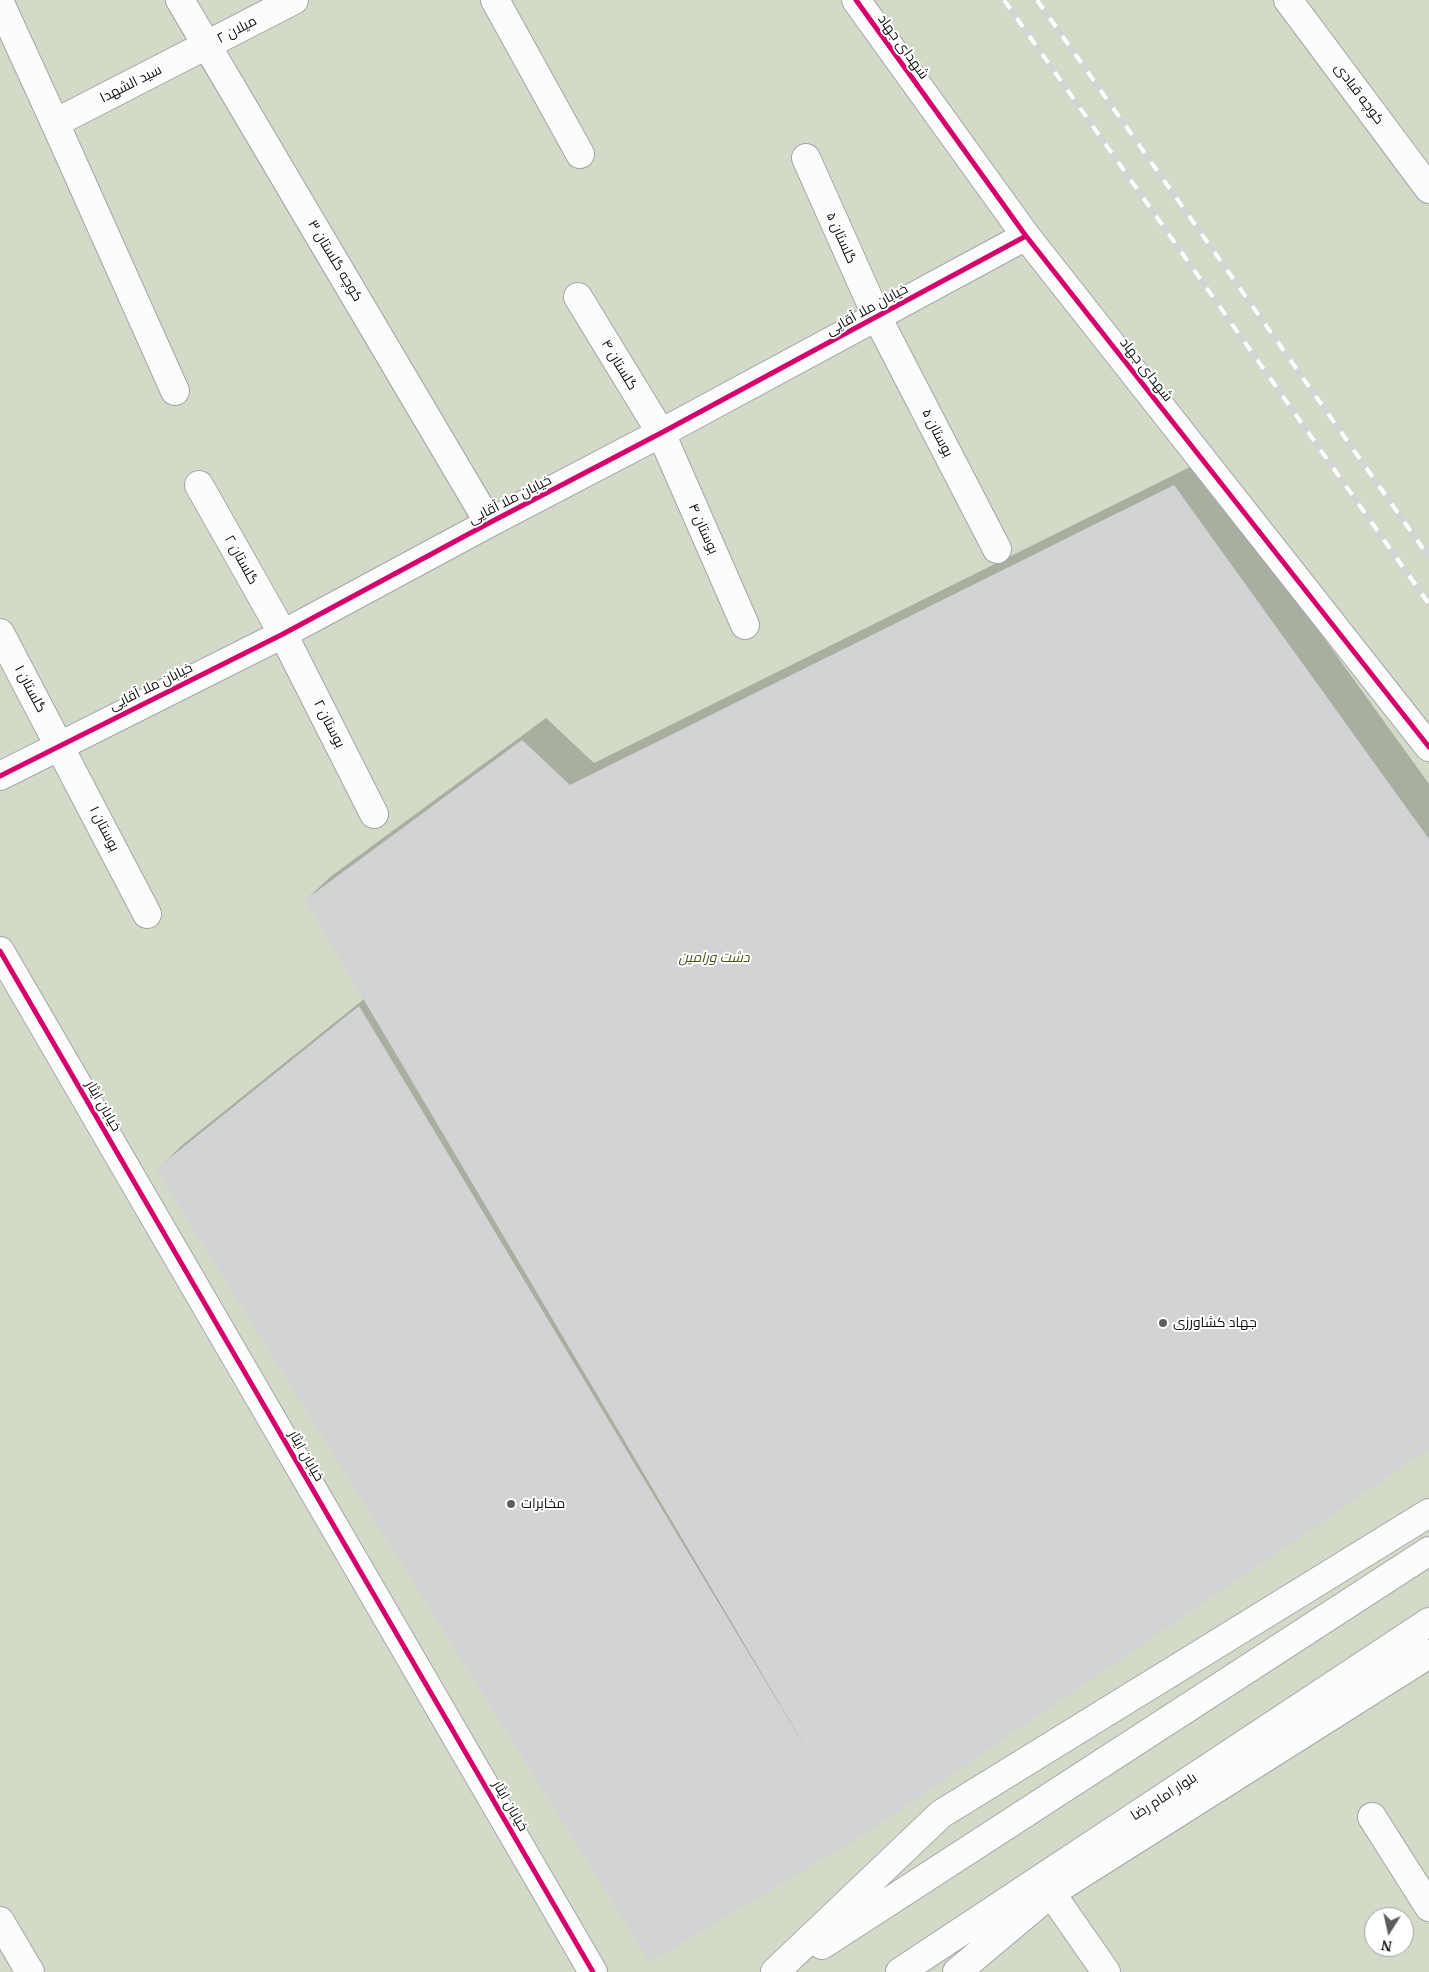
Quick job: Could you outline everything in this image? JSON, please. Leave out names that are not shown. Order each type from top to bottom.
[{"type":"street","name":"کوچه گلستان ۳","points":[[180,0],[489,523]]},
{"type":"street","name":"میلان ۲","points":[[207,46],[294,0]]},
{"type":"street","points":[[495,0],[580,154]]},
{"type":"street","name":"شهدای جهاد","points":[[856,0],[1026,236],[1429,747]]},
{"type":"street","name":"کوچه قبادی","points":[[1288,0],[1429,189]]},
{"type":"street","points":[[0,3],[175,391]]},
{"type":"street","name":"سید الشهدا","points":[[55,123],[207,46]]},
{"type":"street","name":"گلستان ۵","points":[[806,158],[877,317]]},
{"type":"street","name":"خیابان ملا آقایی","points":[[0,776],[284,634],[489,523],[661,434],[1026,236]]},
{"type":"street","name":"گلستان ۴","points":[[578,297],[661,434]]},
{"type":"street","name":"بوستان ۵","points":[[877,317],[997,549]]},
{"type":"street","name":"بوستان ۴","points":[[661,434],[745,625]]},
{"type":"street","name":"گلستان ۲","points":[[199,485],[284,634]]},
{"type":"street","name":"گلستان ۱","points":[[0,633],[60,745]]},
{"type":"street","name":"بوستان ۲","points":[[284,634],[374,814]]},
{"type":"street","name":"بوستان ۱","points":[[60,745],[147,914]]},
{"type":"street","name":"خیابان ایثار","points":[[0,951],[594,1972]]},
{"type":"street","points":[[775,1972],[941,1814],[1429,1513]]},
{"type":"street","points":[[780,1972],[1429,1551]]},
{"type":"street","name":"بلوار امام رضا","points":[[900,1972],[1429,1622]]},
{"type":"street","points":[[957,1972],[1051,1893],[1429,1654]]},
{"type":"street","points":[[1372,1816],[1429,1907]]},
{"type":"street","points":[[1051,1893],[1106,1972]]},
{"type":"street","points":[[0,1921],[30,1972]]},
{"type":"green space","name":"دشت ورامین","points":[[0,0],[1429,0],[1429,1972],[0,1972]]},
{"type":"building","name":"جهاد کشاورزی","points":[[1174,485],[1429,839],[1429,1449],[859,1838],[650,1962],[156,1169],[359,1006],[813,1760],[305,900],[522,740],[570,785]]},
{"type":"railway","points":[[1004,0],[1429,604]]},
{"type":"railway","points":[[1037,0],[1429,557]]},
{"type":"cycle path","points":[[856,0],[1026,236],[1429,747]]},
{"type":"cycle path","points":[[0,776],[283,634],[1026,236]]},
{"type":"cycle path","points":[[0,951],[593,1972]]},
{"type":"place","name":"جهاد کشاورزی","points":[[1163,1323]]},
{"type":"place","name":"مخابرات","points":[[511,1504]]}]
